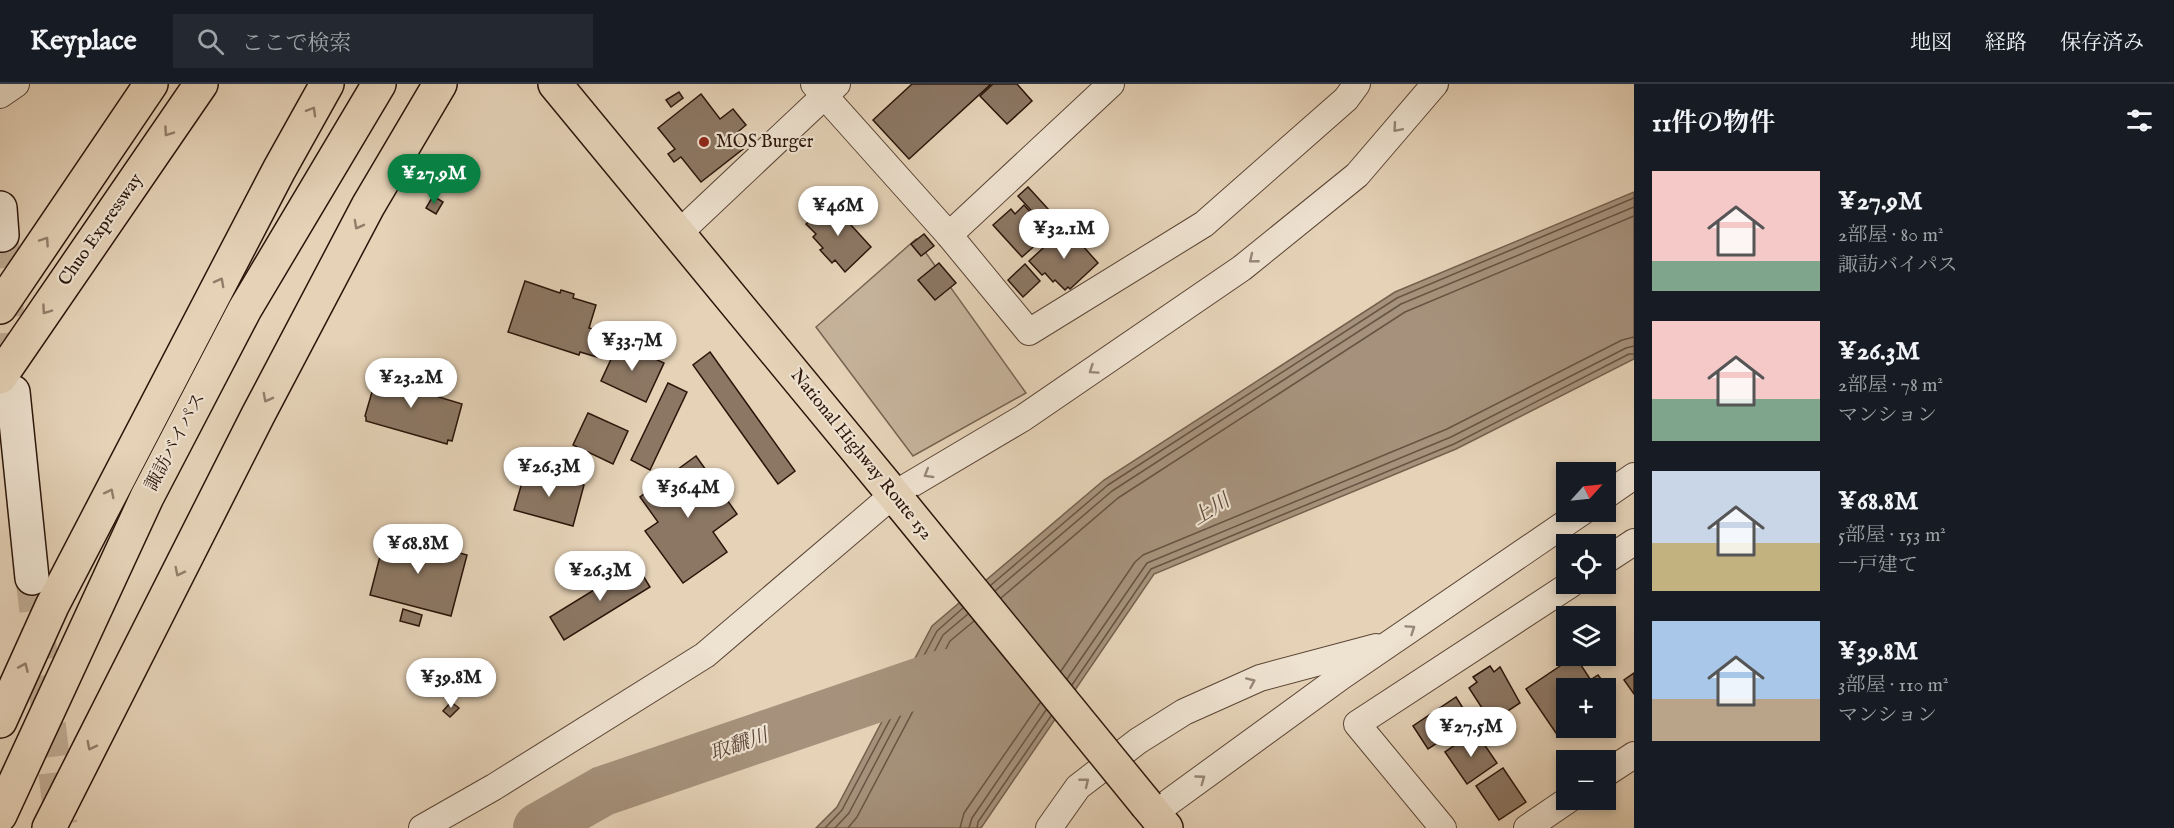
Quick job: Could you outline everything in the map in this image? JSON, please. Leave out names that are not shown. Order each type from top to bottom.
[{"type":"highway","points":[[0,307],[152,84]]},
{"type":"highway","name":"Chuo Expressway","points":[[6,384],[201,84]]},
{"type":"highway","points":[[0,721],[52,606],[273,180],[327,84]]},
{"type":"highway","name":"諏訪バイパス","points":[[0,784],[119,525],[199,364],[287,205],[362,84]]},
{"type":"highway","name":"諏訪バイパス","points":[[0,815],[152,487],[245,309],[379,84]]},
{"type":"highway","points":[[50,828],[269,394],[368,206],[441,84]]},
{"type":"highway","name":"National Highway Route 152","points":[[555,84],[1155,815]]},
{"type":"street","points":[[0,95],[16,84]]},
{"type":"street","points":[[949,235],[1111,84]]},
{"type":"street","points":[[679,233],[826,88],[1029,332],[1204,224],[1346,99],[1357,84]]},
{"type":"street","points":[[422,828],[494,787],[705,655],[898,500],[1023,418],[1242,268],[1357,175],[1435,84]]},
{"type":"street","points":[[6,384],[32,578]]},
{"type":"street","points":[[1616,488],[1634,476]]},
{"type":"street","points":[[1155,815],[1388,645],[1567,522]]},
{"type":"street","points":[[1616,554],[1634,542]]},
{"type":"street","points":[[1443,828],[1357,724],[1556,594]]},
{"type":"street","points":[[1049,828],[1078,787],[1138,741],[1184,712],[1260,678],[1362,649],[1388,645]]},
{"type":"street","points":[[1616,767],[1633,757]]},
{"type":"street","points":[[1527,828],[1556,808]]},
{"type":"shaded area","points":[[916,239],[1026,393],[913,456],[816,327]]},
{"type":"water","name":"上川","points":[[1634,192],[1634,359],[1456,449],[1154,574],[981,828],[816,828],[837,807],[932,626],[1104,480],[1395,292]]},
{"type":"building","points":[[912,84],[991,84],[909,159],[873,120]]},
{"type":"building","points":[[993,84],[1017,84],[1032,101],[1007,124],[980,96]]},
{"type":"building","points":[[679,92],[683,98],[671,107],[666,100]]},
{"type":"building","name":"MOS Burger","points":[[701,94],[720,119],[733,109],[746,125],[733,136],[743,149],[701,182],[681,157],[674,162],[668,154],[675,149],[658,128]]},
{"type":"building","points":[[1028,187],[1059,221],[1049,230],[1018,196]]},
{"type":"building","points":[[433,196],[443,202],[436,214],[426,208]]},
{"type":"building","points":[[830,202],[871,247],[845,272],[835,260],[832,263],[820,250],[823,248],[813,237],[816,234],[806,224]]},
{"type":"building","points":[[1024,205],[1049,233],[1022,257],[993,225],[1011,209],[1015,214]]},
{"type":"building","points":[[1066,227],[1098,263],[1070,289],[1068,287],[1065,290],[1045,273],[1042,275],[1029,261]]},
{"type":"building","points":[[924,234],[934,246],[921,256],[911,244]]},
{"type":"building","points":[[939,263],[956,283],[935,300],[918,280]]},
{"type":"building","points":[[1025,264],[1040,281],[1023,297],[1008,280]]},
{"type":"building","points":[[525,281],[560,293],[561,290],[574,294],[573,298],[596,305],[589,328],[600,331],[597,340],[602,341],[597,357],[580,352],[579,355],[508,332]]},
{"type":"building","points":[[619,342],[664,363],[646,402],[601,381]]},
{"type":"building","points":[[710,352],[795,471],[778,484],[693,365]]},
{"type":"building","points":[[379,368],[402,374],[399,385],[462,404],[452,441],[448,440],[447,444],[366,421],[365,416]]},
{"type":"building","points":[[668,383],[687,392],[650,470],[631,460]]},
{"type":"building","points":[[588,413],[628,431],[613,464],[573,445]]},
{"type":"building","points":[[696,456],[737,514],[713,532],[727,552],[683,583],[645,531],[658,522],[640,497]]},
{"type":"building","points":[[526,469],[584,485],[573,526],[514,510]]},
{"type":"building","points":[[386,533],[467,555],[451,616],[370,595]]},
{"type":"building","points":[[636,564],[650,587],[564,640],[550,617]]},
{"type":"building","points":[[403,609],[422,615],[419,626],[400,621]]},
{"type":"building","points":[[1490,666],[1494,672],[1500,667],[1520,703],[1491,722],[1469,688],[1477,682],[1473,677]]},
{"type":"building","points":[[1560,666],[1582,666],[1589,678],[1556,678],[1556,733],[1526,689]]},
{"type":"building","points":[[1634,673],[1634,694],[1624,680]]},
{"type":"building","points":[[1456,697],[1471,721],[1428,749],[1413,726]]},
{"type":"building","points":[[451,702],[459,708],[450,717],[443,711]]},
{"type":"building","points":[[1475,731],[1497,763],[1467,784],[1445,752]]},
{"type":"building","points":[[1503,768],[1526,802],[1499,820],[1476,786]]},
{"type":"waterway","name":"取飜川","points":[[538,828],[603,791],[945,674]]},
{"type":"tunnel","points":[[2,235],[12,380]]},
{"type":"tunnel","points":[[32,578],[61,824]]},
{"type":"place","name":"MOS Burger","points":[[704,142]]}]
